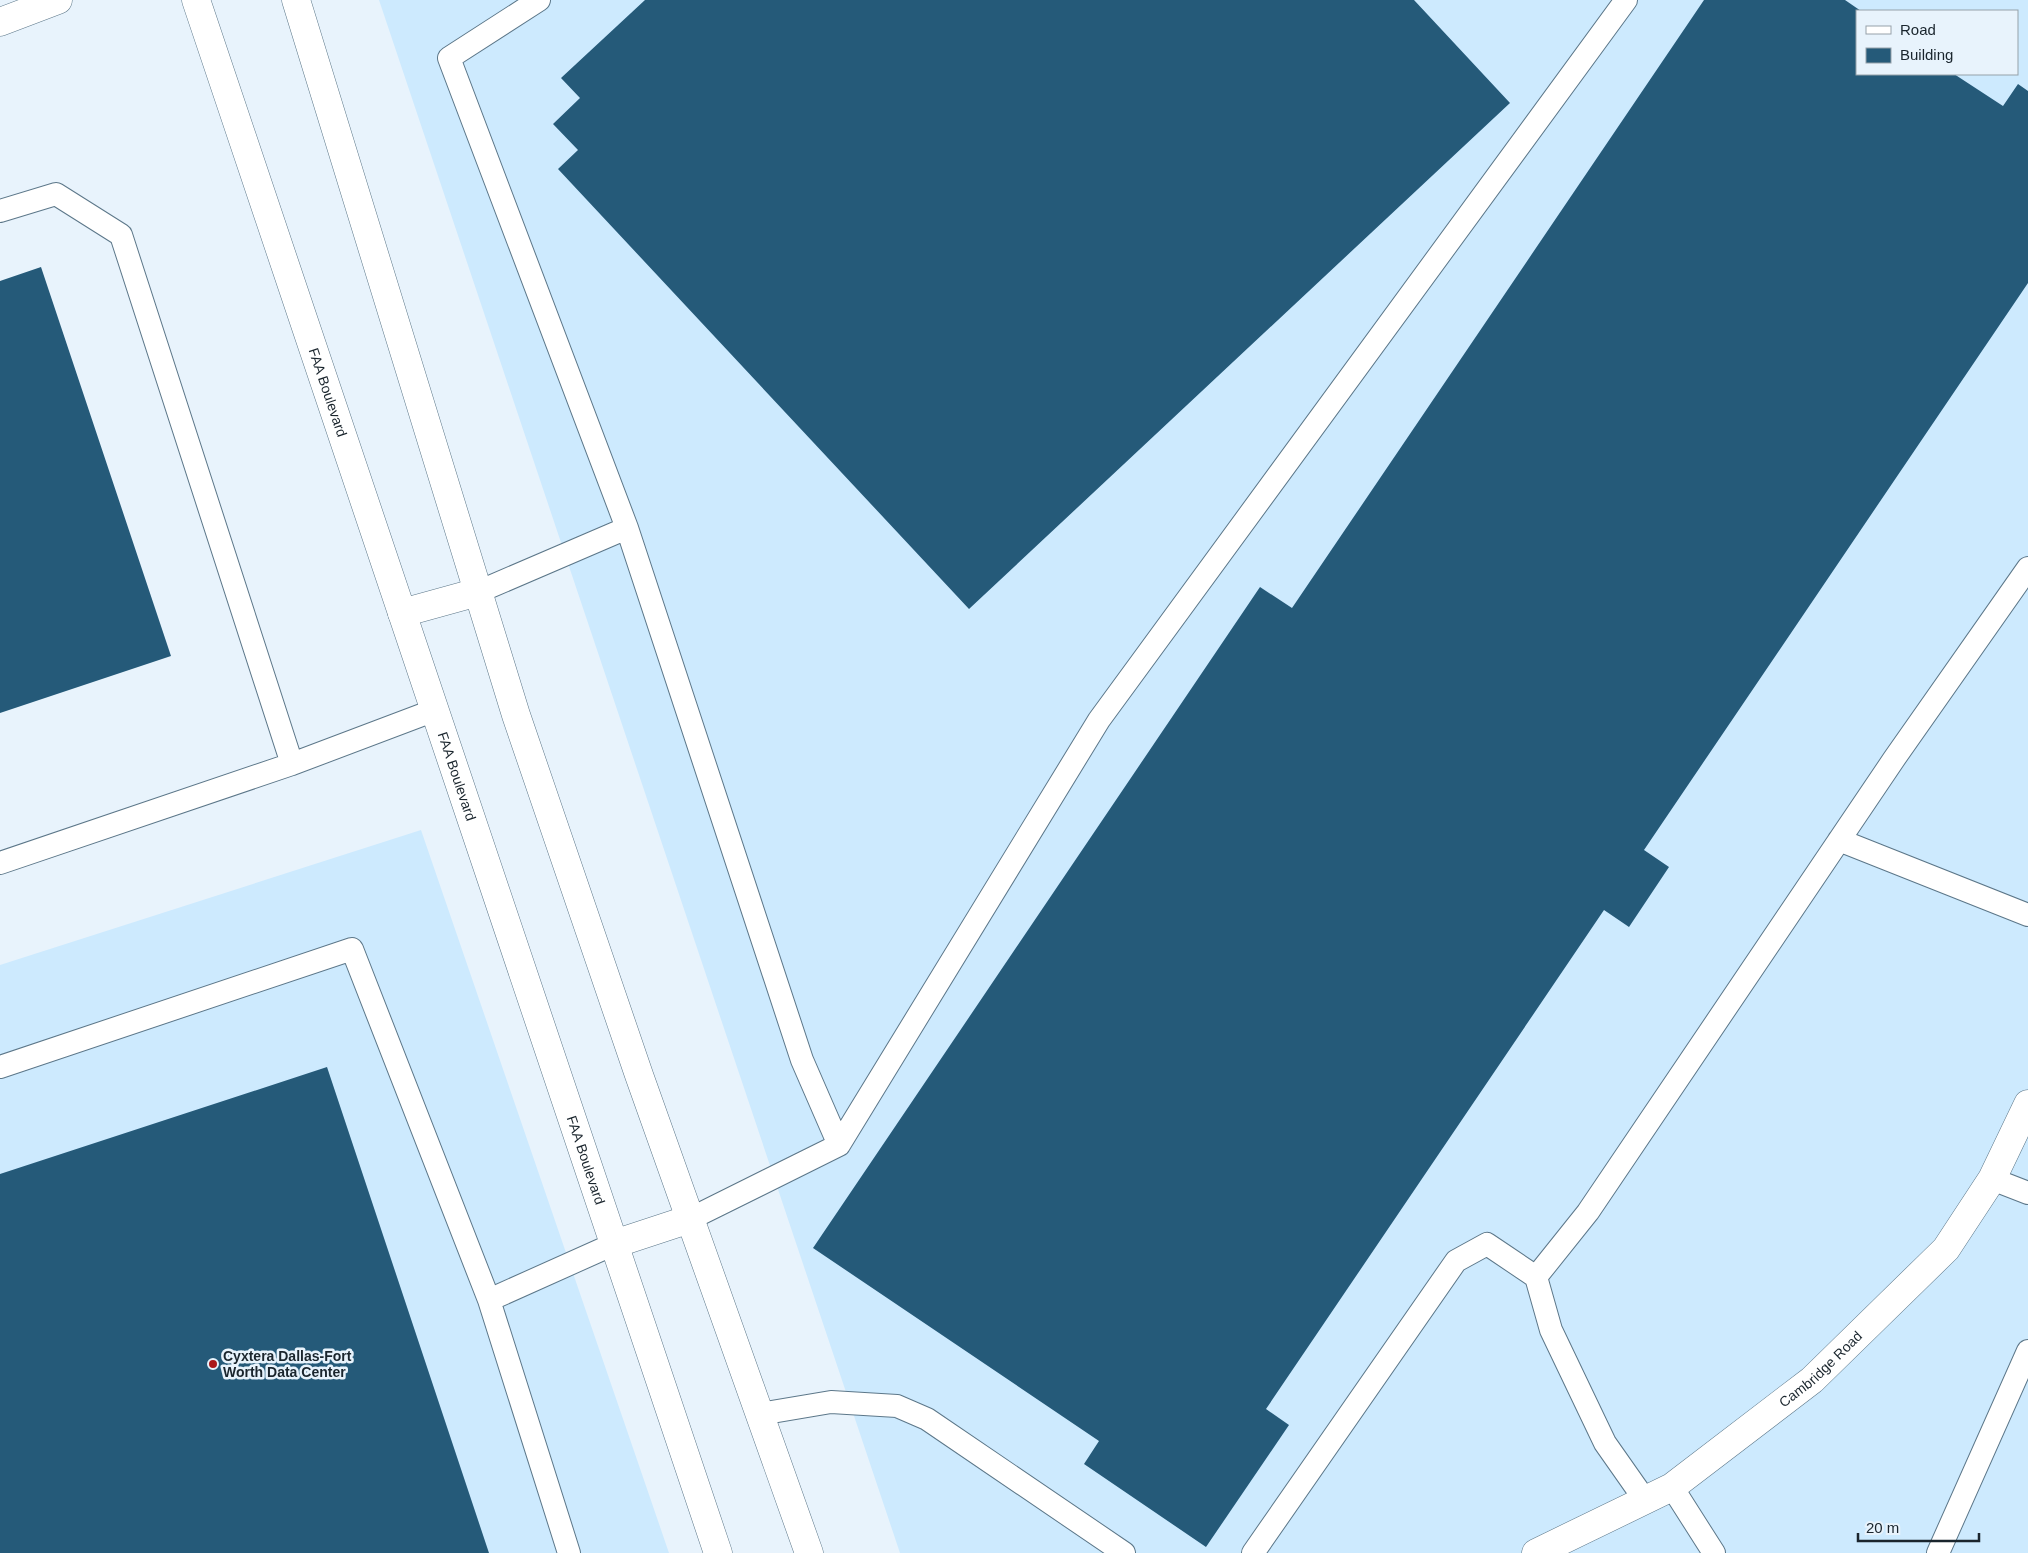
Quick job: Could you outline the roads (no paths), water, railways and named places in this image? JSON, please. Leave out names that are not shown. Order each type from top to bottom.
[{"type":"street","points":[[0,22],[58,0]]},
{"type":"street","name":"FAA Boulevard","points":[[196,0],[718,1553]]},
{"type":"street","points":[[296,0],[516,715],[690,1220],[809,1553]]},
{"type":"street","points":[[402,613],[478,592]]},
{"type":"street","name":"Cambridge Road","points":[[1553,1549],[1672,1487],[1812,1380],[1946,1249],[1992,1179],[2028,1104]]},
{"type":"street","points":[[614,1244],[690,1220]]},
{"type":"lane","points":[[539,0],[449,58],[627,528],[802,1060],[839,1145]]},
{"type":"lane","points":[[690,1220],[839,1145],[1099,720],[1626,0]]},
{"type":"lane","points":[[0,211],[56,194],[121,235],[292,764]]},
{"type":"lane","points":[[478,592],[627,528]]},
{"type":"lane","points":[[1536,1277],[1588,1212],[1839,840],[2028,568]]},
{"type":"lane","points":[[0,863],[292,764],[435,710]]},
{"type":"lane","points":[[1839,840],[2028,915]]},
{"type":"lane","points":[[0,1067],[352,949],[489,1300],[569,1553]]},
{"type":"lane","points":[[1992,1179],[2028,1193]]},
{"type":"lane","points":[[489,1300],[614,1244]]},
{"type":"lane","points":[[1253,1553],[1456,1261],[1487,1244],[1536,1277],[1551,1330],[1605,1443],[1645,1500]]},
{"type":"lane","points":[[1938,1553],[2028,1351]]},
{"type":"lane","points":[[760,1414],[830,1402],[897,1406],[928,1419],[1124,1553]]},
{"type":"lane","points":[[1672,1487],[1714,1553]]},
{"type":"place","name":"Cyxtera Dallas-Fort Worth Data Center","points":[[213,1364]]}]
